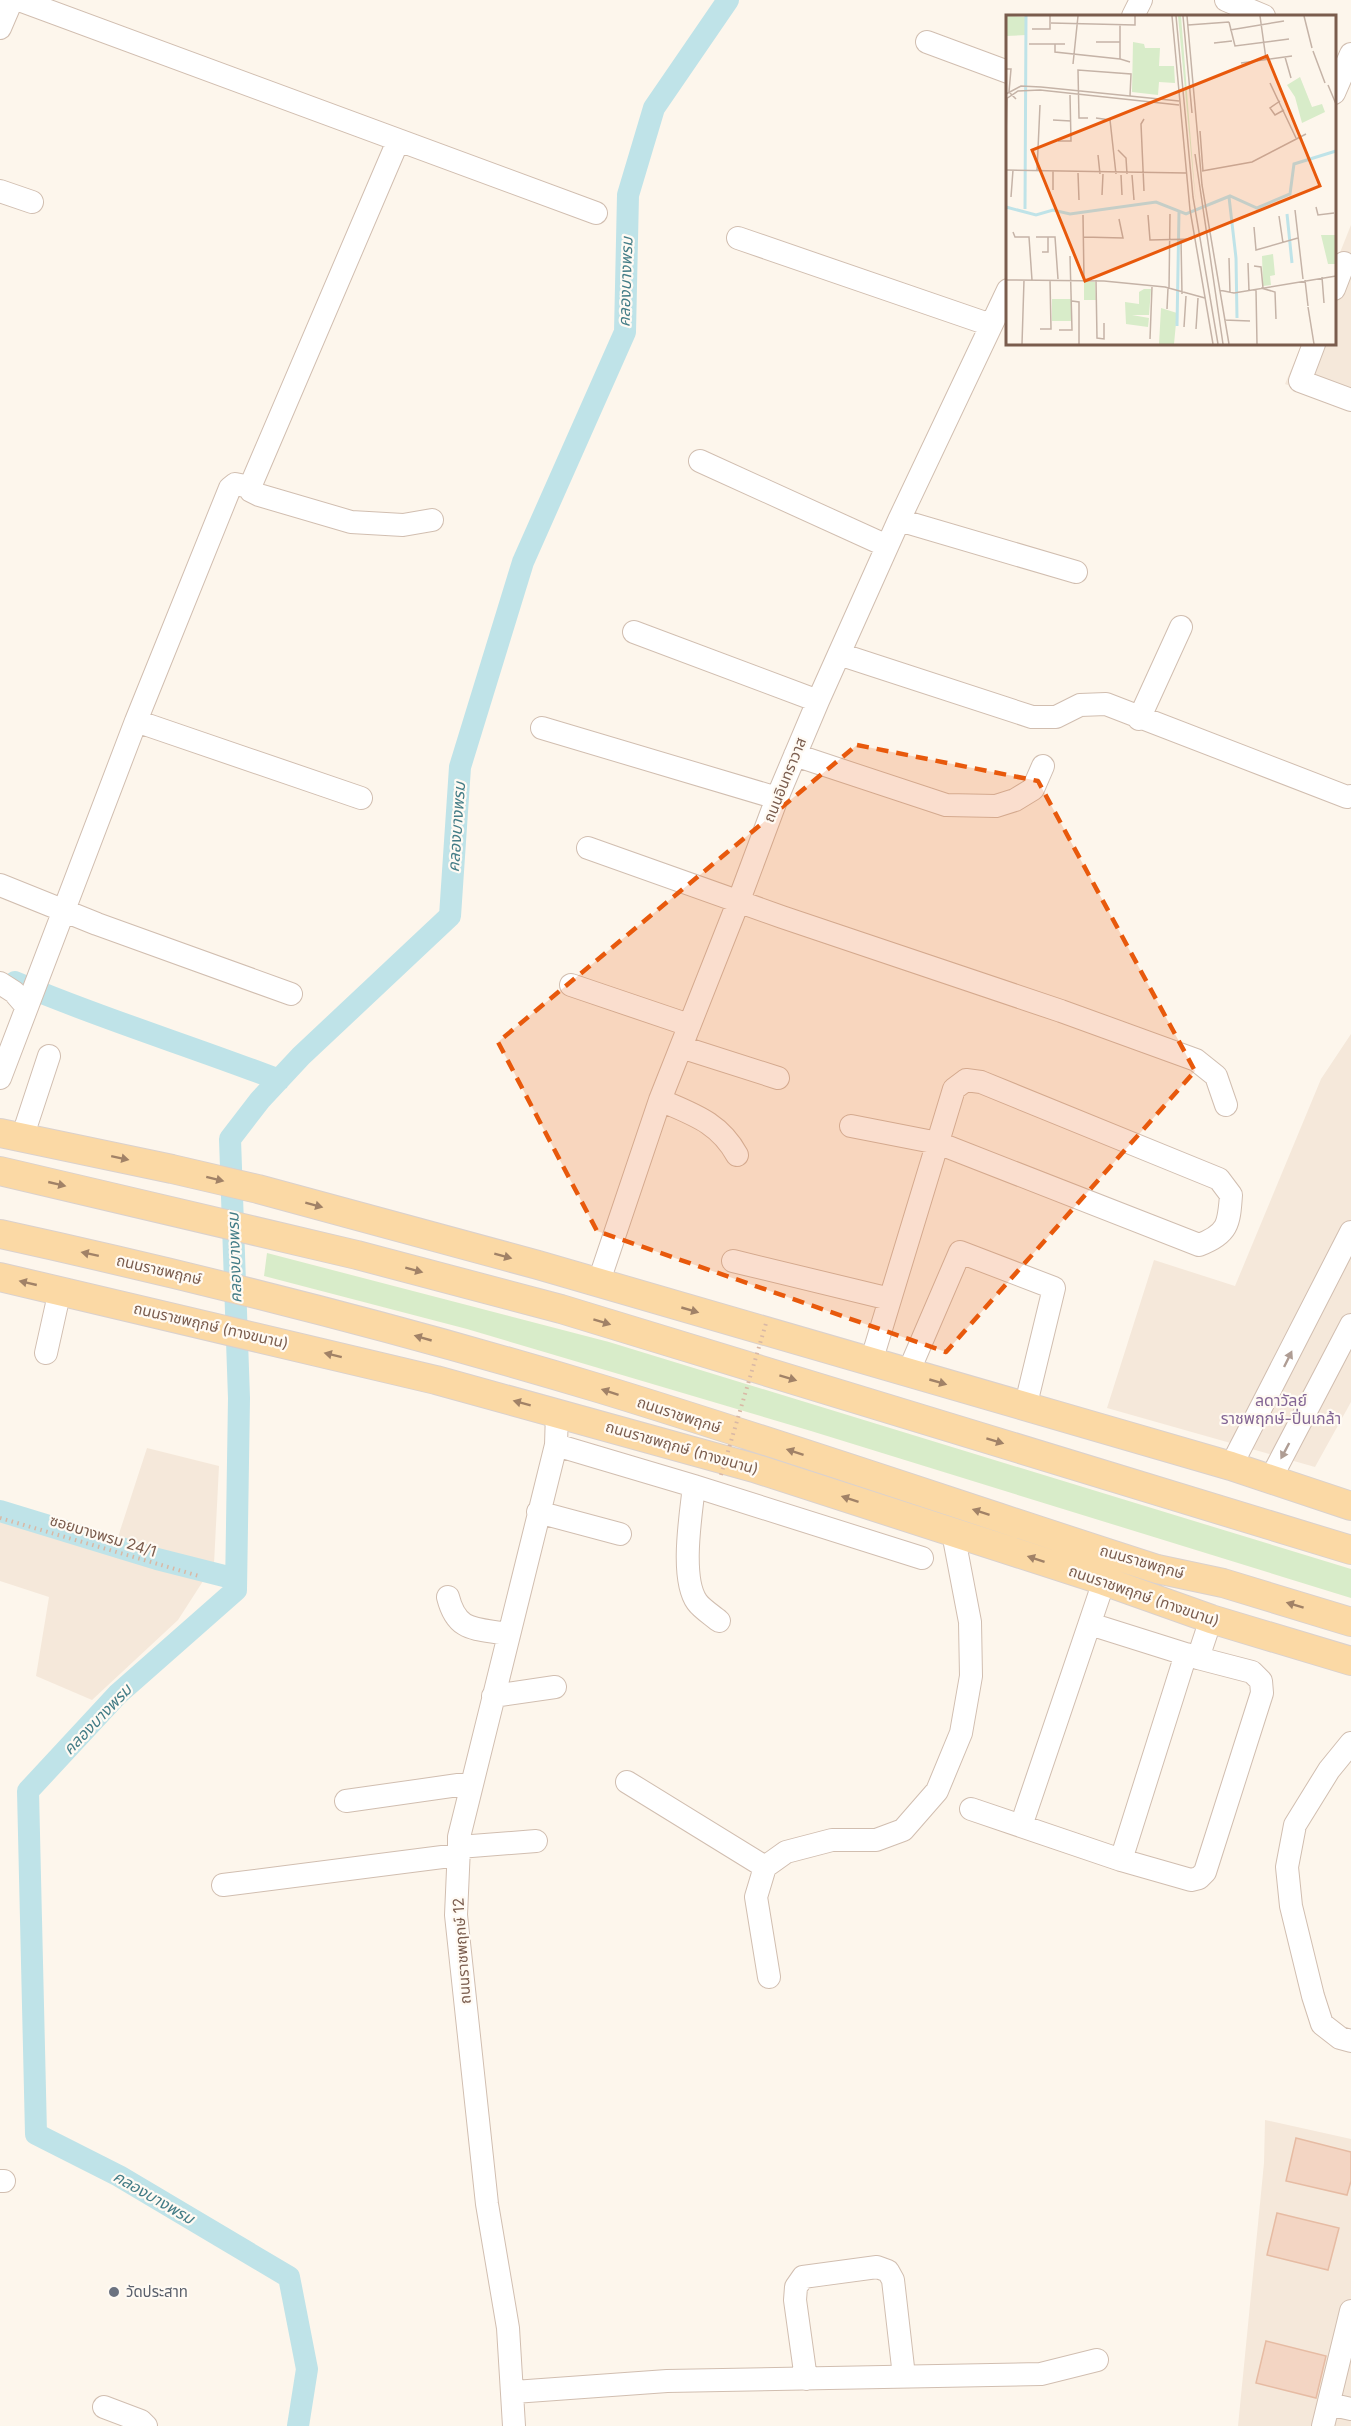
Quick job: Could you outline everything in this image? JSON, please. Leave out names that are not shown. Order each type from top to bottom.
[{"type":"main road","points":[[7,1136],[172,1168],[258,1190],[598,1284],[1231,1466],[1351,1506]]},
{"type":"main road","points":[[0,1171],[357,1255],[561,1309],[1351,1550]]},
{"type":"main road","name":"ถนนราชพฤกษ์","points":[[0,1234],[168,1270],[377,1325],[598,1389],[1157,1569],[1223,1583],[1351,1623]]},
{"type":"main road","name":"ถนนราชพฤกษ์ (ทางขนาน)","points":[[0,1277],[284,1343],[558,1412],[754,1468],[1104,1581],[1211,1619],[1351,1661]]},
{"type":"main road","points":[[1201,1503],[1235,1497],[1351,1531]]},
{"type":"main road","points":[[1157,1569],[1182,1584],[1227,1605],[1351,1655]]},
{"type":"street","points":[[0,28],[12,0]]},
{"type":"street","points":[[19,0],[596,213]]},
{"type":"street","points":[[1134,15],[1141,0]]},
{"type":"street","points":[[1226,0],[1262,15]]},
{"type":"street","points":[[927,42],[1006,71]]},
{"type":"street","points":[[1336,47],[1351,54],[1336,91]]},
{"type":"street","points":[[250,488],[398,141]]},
{"type":"street","points":[[0,191],[32,202]]},
{"type":"street","points":[[738,238],[991,325]]},
{"type":"street","points":[[1336,286],[1344,263]]},
{"type":"street","name":"ถนนอินทราวาส","points":[[598,1284],[660,1100],[777,798],[887,546],[1006,294]]},
{"type":"street","points":[[1314,345],[1300,381],[1351,400]]},
{"type":"street","points":[[700,461],[887,546]]},
{"type":"street","points":[[0,1078],[136,721],[230,488],[235,484],[250,488],[259,495],[351,522],[403,525],[432,520]]},
{"type":"street","points":[[899,520],[1076,572]]},
{"type":"street","points":[[1139,719],[1181,627]]},
{"type":"street","points":[[634,632],[818,700]]},
{"type":"street","points":[[839,654],[1032,717],[1056,717],[1080,705],[1106,704],[1139,719],[1347,797],[1351,796]]},
{"type":"street","points":[[136,721],[361,798]]},
{"type":"street","points":[[542,728],[777,798]]},
{"type":"street","points":[[795,755],[946,805],[996,806],[1015,800],[1033,789],[1042,766]]},
{"type":"street","points":[[588,848],[1061,1011],[1196,1060],[1216,1076],[1226,1106]]},
{"type":"street","points":[[0,885],[291,994]]},
{"type":"street","points":[[0,983],[29,998]]},
{"type":"street","points":[[571,985],[689,1025]]},
{"type":"street","points":[[681,1047],[778,1078]]},
{"type":"street","points":[[7,1136],[49,1056]]},
{"type":"street","points":[[851,1126],[938,1143],[1199,1245],[1216,1238],[1230,1221],[1231,1195],[1219,1179],[981,1082],[966,1080],[954,1089],[938,1143],[871,1362]]},
{"type":"street","points":[[660,1100],[712,1125],[728,1139],[737,1155]]},
{"type":"street","points":[[1231,1466],[1351,1232]]},
{"type":"street","points":[[908,1373],[960,1252],[1054,1288],[1025,1408]]},
{"type":"street","points":[[733,1261],[890,1299]]},
{"type":"street","points":[[45,1353],[60,1290]]},
{"type":"street","points":[[1270,1480],[1351,1325]]},
{"type":"street","name":"ถนนราชพฤกษ์ 12","points":[[514,2426],[514,2392],[508,2328],[487,2204],[456,1915],[459,1851],[472,1784],[556,1445],[558,1412]]},
{"type":"street","points":[[556,1445],[922,1558]]},
{"type":"street","points":[[694,1486],[687,1539],[689,1574],[697,1601],[718,1621]]},
{"type":"street","points":[[538,1512],[620,1534]]},
{"type":"street","points":[[769,1977],[756,1896],[765,1867],[786,1852],[832,1840],[876,1840],[903,1830],[937,1791],[960,1733],[972,1676],[970,1622],[953,1533]]},
{"type":"street","points":[[1021,1826],[1104,1581]]},
{"type":"street","points":[[448,1597],[452,1614],[468,1627],[508,1634]]},
{"type":"street","points":[[1121,1860],[1192,1656],[1211,1619]]},
{"type":"street","points":[[971,1809],[1121,1860],[1191,1880],[1199,1878],[1205,1872],[1262,1693],[1261,1681],[1252,1672],[1090,1624]]},
{"type":"street","points":[[493,1696],[555,1687]]},
{"type":"street","points":[[1351,1743],[1329,1770],[1295,1825],[1287,1867],[1291,1906],[1322,2024],[1340,2038],[1351,2041]]},
{"type":"street","points":[[627,1782],[765,1867]]},
{"type":"street","points":[[346,1801],[472,1784]]},
{"type":"street","points":[[223,1885],[536,1841]]},
{"type":"street","points":[[806,2379],[795,2300],[796,2287],[803,2277],[877,2267],[888,2271],[893,2280],[904,2376]]},
{"type":"street","points":[[1323,2426],[1340,2406],[1351,2311]]},
{"type":"street","points":[[514,2392],[667,2380],[1041,2374],[1097,2360]]},
{"type":"street","points":[[104,2407],[141,2421],[146,2426]]},
{"type":"path","points":[[721,1475],[767,1320]]},
{"type":"path","name":"ซอยบางพรม 24/1","points":[[0,1518],[199,1576]]},
{"type":"highlighted area","points":[[857,745],[1038,781],[1195,1071],[946,1352],[597,1231],[498,1042]]},
{"type":"shaded area","points":[[1351,225],[1351,409],[1285,384],[1302,345],[1336,345],[1336,262]]},
{"type":"shaded area","name":"ลดาวัลย์ ราชพฤกษ์-ปิ่นเกล้า","points":[[1351,1034],[1351,1402],[1315,1467],[1107,1408],[1154,1260],[1235,1286],[1321,1079]]},
{"type":"shaded area","points":[[147,1448],[219,1466],[214,1564],[178,1620],[92,1700],[36,1676],[49,1597],[0,1581],[0,1507],[116,1543]]},
{"type":"shaded area","points":[[1265,2120],[1351,2139],[1351,2426],[1238,2426],[1264,2163]]},
{"type":"green space","points":[[267,1253],[609,1342],[1351,1569],[1351,1598],[811,1431],[467,1329],[264,1276]]},
{"type":"building","points":[[1296,2138],[1351,2152],[1351,2181],[1347,2195],[1286,2181]]},
{"type":"building","points":[[1277,2213],[1339,2228],[1328,2270],[1267,2255]]},
{"type":"building","points":[[1266,2341],[1326,2356],[1316,2398],[1256,2383]]},
{"type":"waterway","name":"คลองบางพรม","points":[[298,2426],[307,2369],[289,2277],[119,2176],[36,2134],[28,1791],[118,1694],[236,1590],[239,1398],[230,1139],[260,1100],[301,1056],[450,916],[460,767],[523,562],[625,332],[628,195],[654,108],[728,0]]},
{"type":"waterway","points":[[15,982],[279,1080]]},
{"type":"waterway","points":[[0,1511],[157,1559],[236,1579]]},
{"type":"place","name":"วัดประสาท","points":[[114,2292]]},
{"type":"district","name":"ลดาวัลย์ ราชพฤกษ์-ปิ่นเกล้า","points":[[1281,1409]]}]
